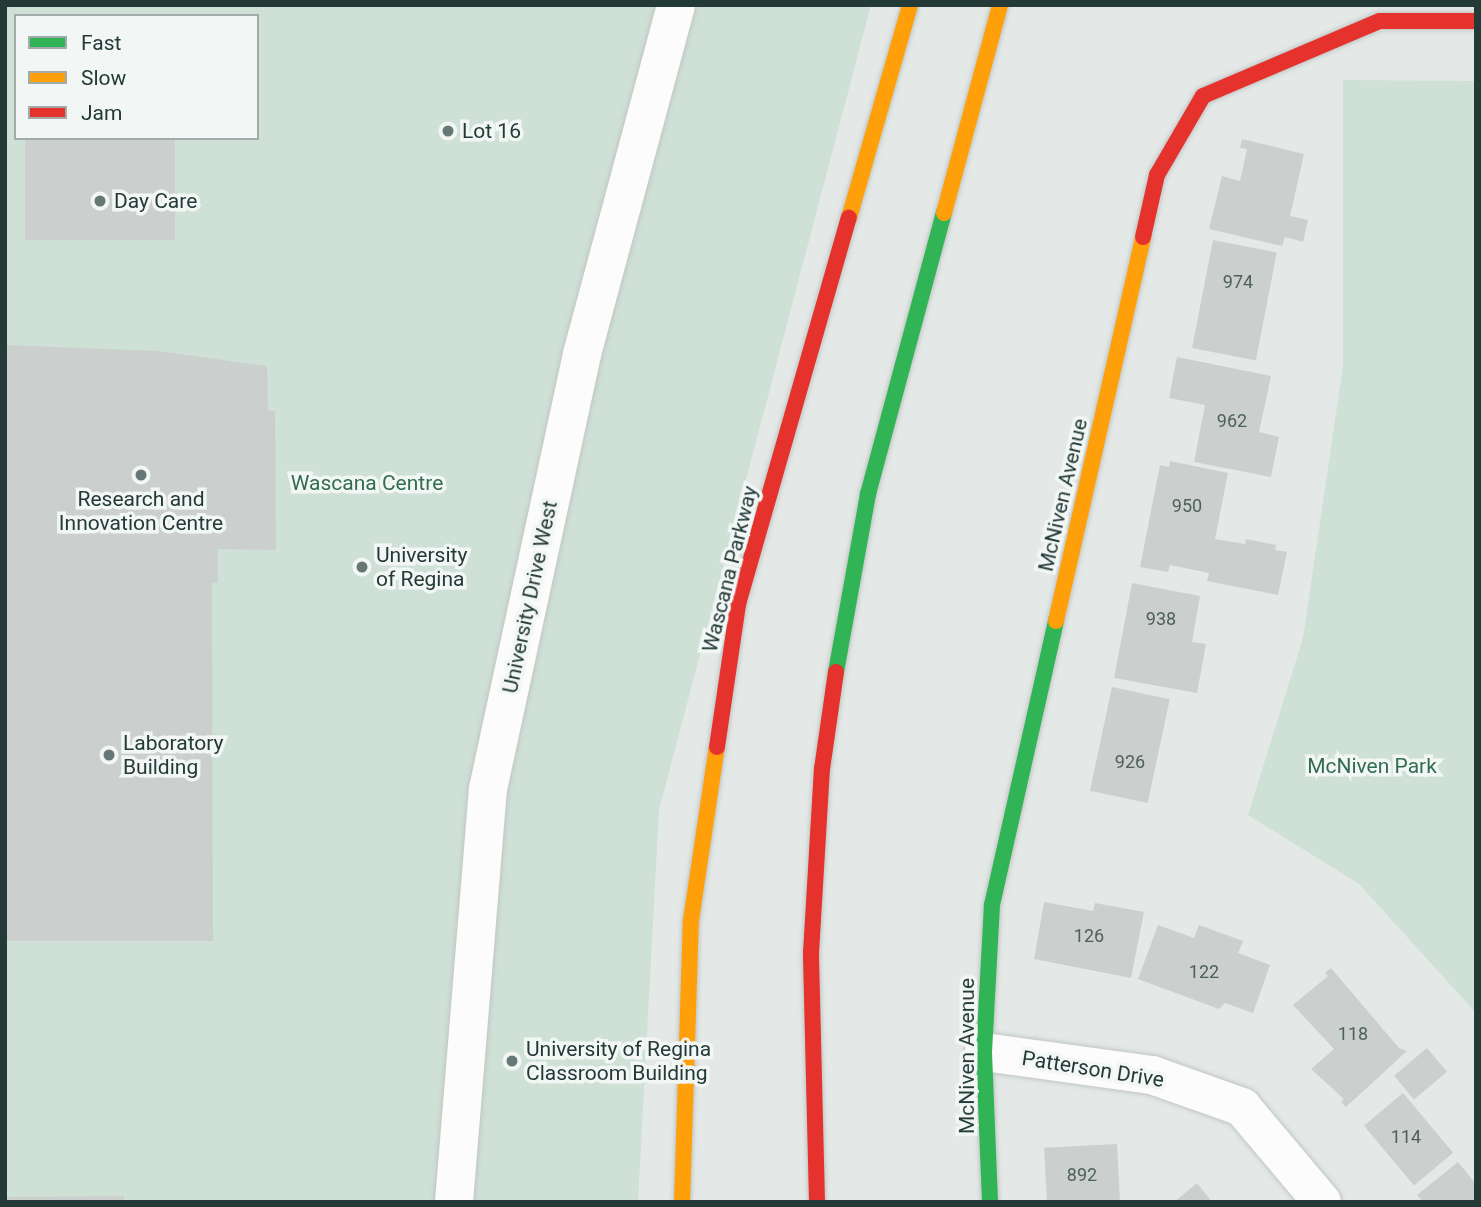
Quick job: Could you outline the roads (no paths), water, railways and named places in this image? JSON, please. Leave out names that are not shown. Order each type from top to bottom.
[{"type":"main road","name":"Wascana Parkway","points":[[681,1202],[691,920],[738,604],[910,5]]},
{"type":"main road","points":[[817,1202],[811,953],[822,769],[842,626],[868,494],[1000,5]]},
{"type":"main road","name":"McNiven Avenue","points":[[990,1202],[984,1052],[992,905],[1157,175],[1203,96],[1380,21],[1476,21]]},
{"type":"street","name":"University Drive West","points":[[454,1202],[488,789],[582,354],[676,5]]},
{"type":"street","name":"Patterson Drive","points":[[984,1052],[1152,1075],[1242,1107],[1322,1202]]},
{"type":"place","name":"Lot 16","points":[[448,131]]},
{"type":"place","name":"Day Care","points":[[100,201]]},
{"type":"place","name":"Research and Innovation Centre","points":[[141,475]]},
{"type":"place","name":"University of Regina","points":[[362,567]]},
{"type":"place","name":"Laboratory Building","points":[[109,755]]},
{"type":"place","name":"University of Regina Classroom Building","points":[[512,1061]]},
{"type":"park label","name":"Wascana Centre","points":[[367,483]]},
{"type":"park label","name":"McNiven Park","points":[[1372,766]]}]
